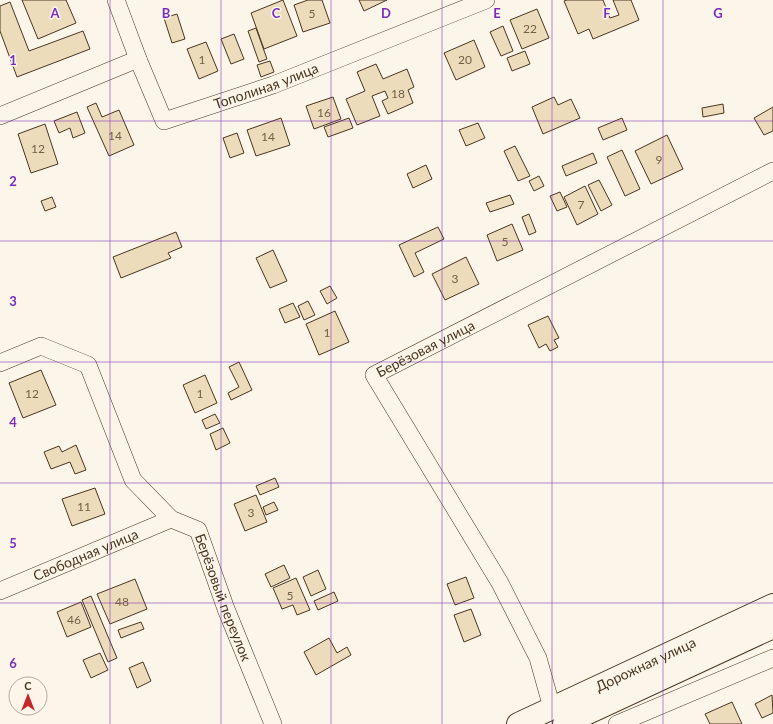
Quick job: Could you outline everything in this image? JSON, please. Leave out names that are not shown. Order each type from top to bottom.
[{"type":"main road","name":"Дорожная улица","points":[[558,716],[773,605]]},
{"type":"main road","name":"Дорожная улица","points":[[518,724],[558,716],[773,627]]},
{"type":"street","name":"Тополиная улица","points":[[116,0],[138,59],[164,121],[273,85],[486,0]]},
{"type":"street","points":[[0,116],[138,59]]},
{"type":"street","name":"Берёзовая улица","points":[[558,716],[538,658],[500,583],[374,375],[773,170]]},
{"type":"street","name":"Берёзовый переулок","points":[[0,363],[41,346],[88,366],[133,480],[171,519],[198,530],[226,609],[273,724]]},
{"type":"street","name":"Свободная улица","points":[[0,591],[171,519]]},
{"type":"street","points":[[617,724],[773,658]]},
{"type":"building","points":[[22,0],[66,0],[76,23],[38,39]]},
{"type":"building","points":[[283,0],[297,36],[264,49],[251,13]]},
{"type":"building","points":[[308,0],[322,0],[330,23],[303,32],[294,5]]},
{"type":"building","points":[[359,0],[387,0],[364,11]]},
{"type":"building","points":[[603,0],[610,18],[619,15],[613,0],[631,0],[639,20],[593,39],[589,29],[578,34],[564,1]]},
{"type":"building","points":[[10,2],[29,51],[83,31],[90,49],[17,77],[0,31],[0,6]]},
{"type":"building","points":[[537,9],[549,38],[522,49],[510,20]]},
{"type":"building","points":[[177,14],[185,39],[172,43],[164,18]]},
{"type":"building","points":[[503,26],[513,51],[501,56],[490,32]]},
{"type":"building","points":[[256,28],[267,59],[259,62],[248,31]]},
{"type":"building","points":[[234,34],[244,59],[231,64],[221,39]]},
{"type":"building","points":[[474,40],[485,67],[456,80],[444,53]]},
{"type":"building","points":[[206,42],[218,71],[199,79],[187,49]]},
{"type":"building","points":[[525,51],[530,64],[512,71],[507,58]]},
{"type":"building","points":[[270,61],[274,72],[261,77],[257,65]]},
{"type":"building","points":[[376,64],[383,79],[407,69],[414,87],[408,90],[413,103],[388,114],[382,101],[388,98],[385,91],[372,96],[380,116],[357,125],[346,99],[365,91],[357,72]]},
{"type":"building","points":[[333,97],[341,119],[314,129],[306,106]]},
{"type":"building","points":[[554,97],[558,105],[571,99],[580,118],[543,134],[532,107]]},
{"type":"building","points":[[96,103],[102,117],[119,110],[134,145],[109,156],[87,107]]},
{"type":"building","points":[[723,104],[724,113],[703,117],[702,108]]},
{"type":"building","points":[[773,107],[773,131],[764,135],[754,118]]},
{"type":"building","points":[[77,112],[85,133],[73,138],[70,128],[59,133],[54,121]]},
{"type":"building","points":[[281,118],[290,145],[256,156],[247,130]]},
{"type":"building","points":[[349,118],[353,128],[328,137],[324,127]]},
{"type":"building","points":[[622,118],[627,130],[603,140],[598,128]]},
{"type":"building","points":[[478,123],[485,138],[466,146],[459,130]]},
{"type":"building","points":[[45,124],[58,164],[31,173],[18,134]]},
{"type":"building","points":[[237,133],[244,153],[230,158],[223,138]]},
{"type":"building","points":[[667,135],[683,169],[651,184],[635,151]]},
{"type":"building","points":[[515,146],[530,176],[518,181],[504,151]]},
{"type":"building","points":[[622,150],[640,189],[625,196],[607,157]]},
{"type":"building","points":[[593,153],[597,163],[566,176],[562,166]]},
{"type":"building","points":[[426,165],[432,179],[413,188],[407,174]]},
{"type":"building","points":[[539,176],[544,186],[534,191],[529,181]]},
{"type":"building","points":[[599,180],[612,205],[601,211],[588,185]]},
{"type":"building","points":[[585,186],[598,214],[577,225],[564,197]]},
{"type":"building","points":[[560,192],[567,207],[557,211],[550,196]]},
{"type":"building","points":[[510,195],[514,204],[490,212],[486,203]]},
{"type":"building","points":[[52,197],[56,207],[45,211],[41,201]]},
{"type":"building","points":[[529,214],[536,232],[529,235],[522,217]]},
{"type":"building","points":[[512,224],[523,250],[497,261],[487,235]]},
{"type":"building","points":[[438,227],[444,239],[415,253],[424,272],[414,277],[399,245]]},
{"type":"building","points":[[176,232],[182,247],[168,253],[171,258],[121,278],[113,257]]},
{"type":"building","points":[[273,250],[287,281],[270,288],[256,258]]},
{"type":"building","points":[[466,257],[479,284],[445,300],[432,274]]},
{"type":"building","points":[[330,286],[337,298],[327,304],[320,291]]},
{"type":"building","points":[[308,301],[315,315],[304,320],[298,306]]},
{"type":"building","points":[[293,303],[300,317],[285,323],[279,309]]},
{"type":"building","points":[[335,311],[349,342],[319,355],[306,324]]},
{"type":"building","points":[[548,316],[559,338],[554,340],[558,347],[550,351],[546,344],[539,348],[528,325]]},
{"type":"building","points":[[239,362],[252,390],[231,400],[228,393],[239,387],[229,367]]},
{"type":"building","points":[[41,370],[56,405],[23,418],[9,383]]},
{"type":"building","points":[[205,375],[217,403],[195,413],[183,385]]},
{"type":"building","points":[[215,414],[220,423],[206,429],[202,420]]},
{"type":"building","points":[[223,428],[230,443],[216,450],[210,434]]},
{"type":"building","points":[[76,445],[86,470],[75,474],[70,462],[51,469],[44,452],[59,446],[62,452]]},
{"type":"building","points":[[275,478],[279,487],[260,495],[256,486]]},
{"type":"building","points":[[95,488],[105,514],[72,526],[62,499]]},
{"type":"building","points":[[256,495],[267,522],[245,531],[234,504]]},
{"type":"building","points":[[274,502],[278,510],[266,515],[263,507]]},
{"type":"building","points":[[284,565],[290,578],[271,587],[265,574]]},
{"type":"building","points":[[318,570],[326,589],[311,596],[303,577]]},
{"type":"building","points":[[466,577],[474,598],[455,605],[447,584]]},
{"type":"building","points":[[296,578],[310,610],[297,615],[293,605],[282,609],[273,588]]},
{"type":"building","points":[[135,579],[147,609],[110,624],[97,594]]},
{"type":"building","points":[[334,592],[338,601],[318,610],[314,601]]},
{"type":"building","points":[[91,596],[117,658],[108,662],[82,600]]},
{"type":"building","points":[[81,602],[91,627],[67,637],[57,612]]},
{"type":"building","points":[[471,609],[481,635],[464,642],[454,615]]},
{"type":"building","points":[[141,622],[144,629],[121,638],[118,630]]},
{"type":"building","points":[[329,638],[337,653],[347,647],[351,655],[316,675],[304,652]]},
{"type":"building","points":[[100,653],[108,670],[91,678],[83,660]]},
{"type":"building","points":[[143,662],[151,681],[137,688],[129,668]]},
{"type":"building","points":[[772,695],[773,713],[762,718],[755,704]]},
{"type":"building","points":[[732,702],[742,724],[710,724],[705,714]]}]
